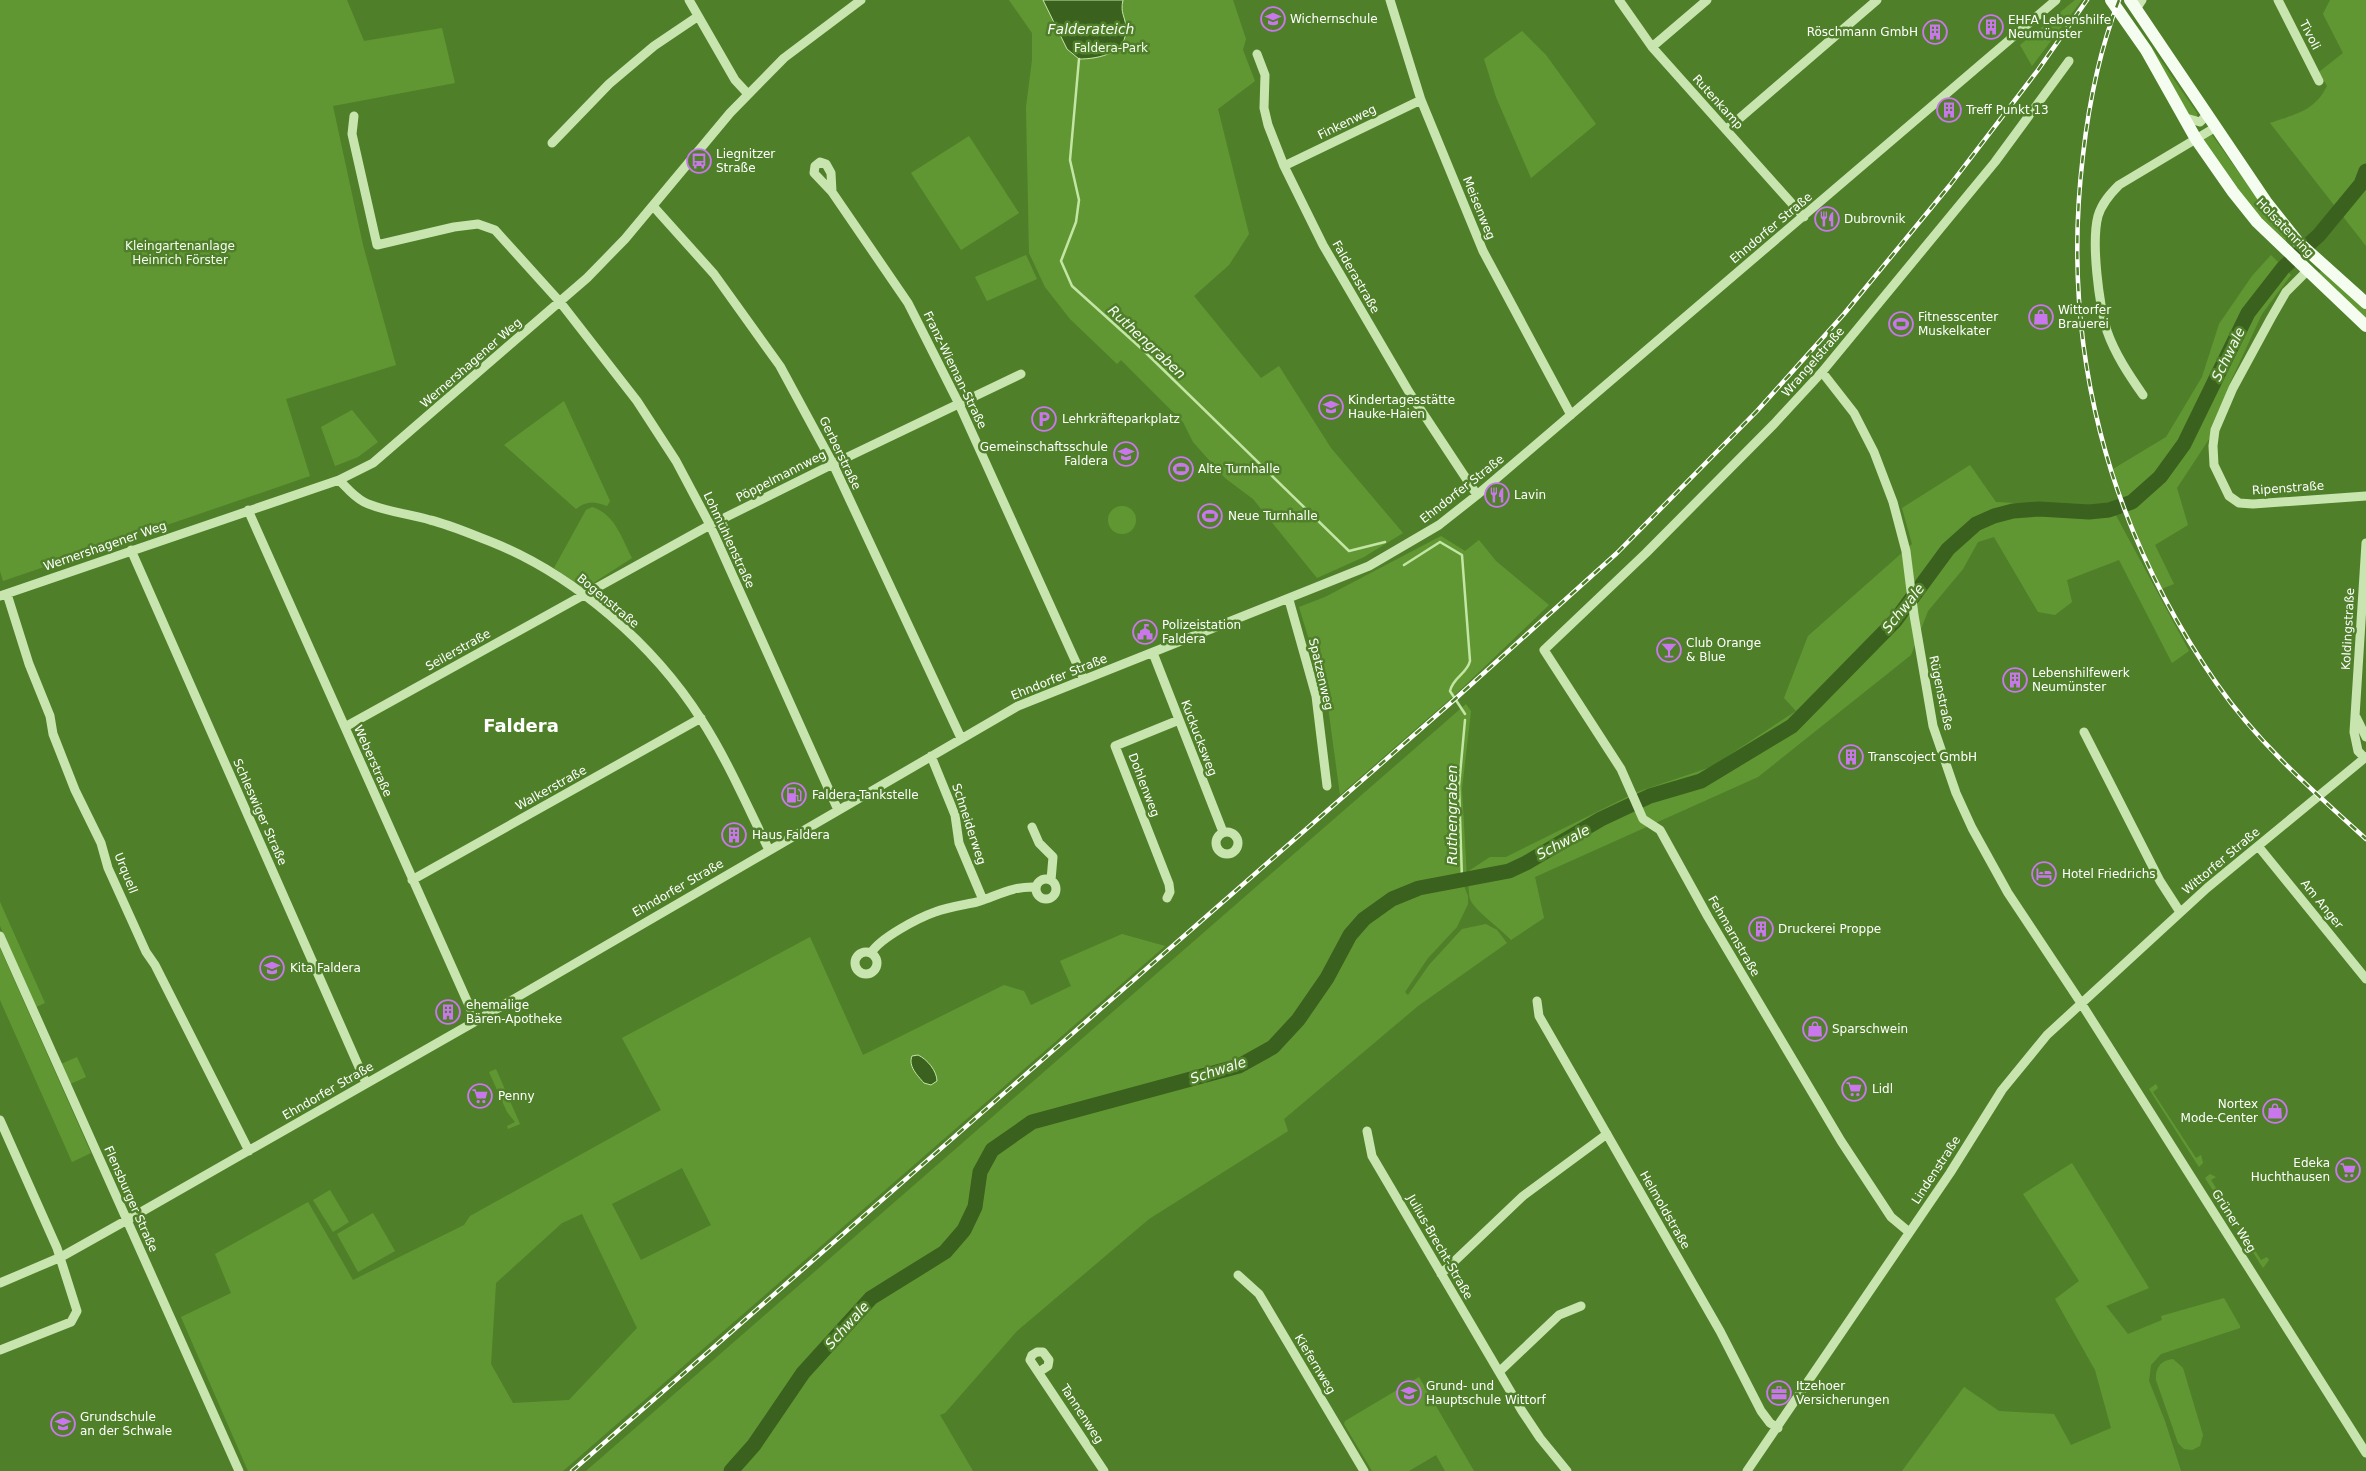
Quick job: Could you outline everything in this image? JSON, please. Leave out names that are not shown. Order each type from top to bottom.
[{"type":"main road","name":"Holsatenring","points":[[2111,0],[2146,50],[2186,118],[2196,139],[2257,222],[2366,326]]},
{"type":"main road","name":"Holsatenring","points":[[2136,3],[2267,203],[2298,242],[2366,303]]},
{"type":"street","points":[[689,0],[734,80],[748,94]]},
{"type":"street","name":"Wernershagener Weg","points":[[3,595],[339,480],[374,463],[560,302],[625,239],[748,94],[802,43],[861,0]]},
{"type":"street","name":"Meisenweg","points":[[1390,0],[1421,100],[1483,251],[1571,415]]},
{"type":"street","name":"Rutenkamp","points":[[1619,0],[1652,47],[1804,217]]},
{"type":"street","points":[[1652,47],[1707,0]]},
{"type":"street","points":[[1726,130],[1877,0]]},
{"type":"street","name":"Ehndorfer Straße","points":[[0,1283],[60,1257],[127,1220],[476,1021],[1018,706],[1289,600],[1369,566],[1439,525],[1477,495],[1804,217],[2056,0]]},
{"type":"street","name":"Tivoli","points":[[2278,0],[2319,81]]},
{"type":"street","points":[[552,143],[609,84],[654,46],[697,17]]},
{"type":"street","name":"Falderastraße","points":[[1256,54],[1266,75],[1264,108],[1268,125],[1284,166],[1323,245],[1409,392],[1477,495]]},
{"type":"street","name":"Wrangelstraße","points":[[1544,650],[1646,553],[1774,424],[1822,372],[1995,162],[2069,61]]},
{"type":"street","name":"Finkenweg","points":[[1284,166],[1421,100]]},
{"type":"street","points":[[2186,118],[2200,122],[2208,114]]},
{"type":"street","name":"Lohmühlenstraße","points":[[354,116],[352,134],[377,245],[454,227],[478,224],[495,230],[560,302],[637,401],[676,460],[710,525],[838,810]]},
{"type":"street","points":[[2143,395],[2113,345],[2103,316],[2097,269],[2096,229],[2098,216],[2110,194],[2119,184],[2216,127]]},
{"type":"street","name":"Franz-Wieman-Straße","points":[[832,192],[908,303],[959,404],[1084,680]]},
{"type":"street","name":"Gerberstraße","points":[[652,206],[714,274],[780,366],[832,464],[961,738]]},
{"type":"street","name":"Ripenstraße","points":[[2304,268],[2286,292],[2233,388],[2215,430],[2213,446],[2214,464],[2229,496],[2240,503],[2253,504],[2366,496]]},
{"type":"street","name":"Rügenstraße","points":[[1822,372],[1854,413],[1874,452],[1893,502],[1906,551],[1913,610],[1933,726],[1956,793],[1972,828],[2008,893],[2081,1003]]},
{"type":"street","name":"Pöppelmannweg","points":[[583,594],[710,525],[1020,374]]},
{"type":"street","name":"Bogenstraße","points":[[339,480],[351,494],[365,503],[433,520],[496,544],[548,570],[583,594],[628,632],[667,674],[701,718],[732,772],[769,850]]},
{"type":"street","name":"Weberstraße","points":[[248,510],[476,1021]]},
{"type":"street","name":"Koldingstraße","points":[[2366,543],[2360,613],[2355,744],[2366,758]]},
{"type":"street","name":"Schleswiger Straße","points":[[131,550],[366,1083]]},
{"type":"street","name":"Seilerstraße","points":[[345,727],[583,594]]},
{"type":"street","name":"Urquell","points":[[3,595],[50,716],[53,734],[75,790],[101,843],[108,868],[146,952],[156,965],[248,1151]]},
{"type":"street","name":"Spatzenweg","points":[[1289,600],[1316,696],[1327,786]]},
{"type":"street","name":"Fehmarnstraße","points":[[1544,650],[1621,769],[1643,819],[1660,830],[1775,1032],[1864,1177],[1891,1217],[1909,1232]]},
{"type":"street","name":"Kuckucksweg","points":[[1152,653],[1223,832]]},
{"type":"street","name":"Koldingstraße","points":[[2356,717],[2366,737]]},
{"type":"street","name":"Walkerstraße","points":[[412,880],[701,718]]},
{"type":"street","name":"Dohlenweg","points":[[1167,898],[1170,892],[1169,884],[1115,746],[1179,720]]},
{"type":"street","name":"Wittorfer Straße","points":[[2084,732],[2160,881],[2180,912],[2366,758]]},
{"type":"street","name":"Schneiderweg","points":[[931,756],[955,815],[960,842],[983,900]]},
{"type":"street","points":[[1032,827],[1039,843],[1053,857],[1051,880],[1057,889],[1052,898],[1045,900],[1039,897],[1036,887]]},
{"type":"street","name":"Am Anger","points":[[2258,846],[2366,979]]},
{"type":"street","points":[[871,953],[877,945],[936,911],[983,900],[1012,888],[1036,887],[1044,879],[1051,880]]},
{"type":"street","name":"Lindenstraße","points":[[1747,1471],[1950,1173],[2002,1090],[2047,1034],[2180,912]]},
{"type":"street","name":"Flensburger Straße","points":[[0,936],[239,1471]]},
{"type":"street","name":"Helmoldstraße","points":[[1537,1001],[1539,1016],[1720,1331],[1762,1411],[1770,1423],[1778,1428]]},
{"type":"street","name":"Grüner Weg","points":[[2081,1003],[2366,1453]]},
{"type":"street","points":[[0,1120],[60,1257],[77,1311],[71,1322],[0,1350]]},
{"type":"street","name":"Julius-Brecht-Straße","points":[[1367,1131],[1372,1156],[1441,1274],[1528,1421],[1567,1471]]},
{"type":"street","points":[[1441,1274],[1523,1196],[1607,1134]]},
{"type":"street","name":"Kiefernweg","points":[[1238,1275],[1259,1294],[1364,1471]]},
{"type":"street","points":[[1499,1372],[1559,1316],[1581,1306]]},
{"type":"street","name":"Tannenweg","points":[[1039,1372],[1104,1471]]},
{"type":"green space","name":"Kleingartenanlage Heinrich Förster","points":[[0,0],[347,0],[364,41],[442,28],[455,83],[333,106],[363,245],[396,365],[286,399],[310,476],[3,581],[0,571]]},
{"type":"green space","name":"Faldera-Park","points":[[1009,0],[1233,0],[1246,39],[1243,50],[1255,81],[1218,109],[1249,234],[1229,265],[1194,296],[1261,378],[1279,366],[1331,448],[1403,533],[1364,557],[1317,578],[1253,499],[1225,478],[1193,442],[1183,422],[1121,360],[1117,364],[1070,319],[1045,287],[1029,253],[1026,107],[1032,60],[1032,33]]},
{"type":"green space","points":[[2075,0],[2082,0],[2032,66],[2020,45]]},
{"type":"green space","points":[[2330,0],[2366,0],[2366,246],[2270,123],[2310,107],[2322,95],[2327,86],[2319,72],[2343,53],[2323,14]]},
{"type":"green space","points":[[2137,26],[2197,113],[2197,117],[2188,114]]},
{"type":"green space","points":[[1522,31],[1546,55],[1596,124],[1531,178],[1496,97],[1484,59]]},
{"type":"green space","points":[[2212,135],[2286,238],[2286,241],[2252,209],[2203,140]]},
{"type":"green space","points":[[969,136],[1019,213],[961,250],[911,173]]},
{"type":"green space","points":[[1026,255],[1037,279],[987,301],[975,277]]},
{"type":"green space","points":[[2271,255],[2291,275],[2262,314],[2229,385],[2215,430],[2177,488],[2188,525],[2155,545],[2174,584],[2161,589],[2142,552],[2113,469],[2166,437],[2202,377],[2219,324],[2252,276]]},
{"type":"green space","points":[[2322,270],[2366,307],[2366,320],[2319,273]]},
{"type":"green space","points":[[564,401],[610,501],[607,506],[590,503],[583,504],[576,509],[504,445]]},
{"type":"green space","points":[[352,410],[378,442],[358,457],[335,466],[321,427]]},
{"type":"green space","points":[[1970,465],[1996,502],[2112,508],[2189,651],[2172,663],[2119,560],[2067,580],[2072,602],[2055,615],[2038,612],[1994,537],[1978,542],[1963,569],[1928,611],[1911,655],[1758,777],[1535,877],[1544,918],[1511,940],[1472,903],[1467,872],[1490,857],[1506,857],[1637,792],[1711,767],[1796,711],[1784,698],[1808,636],[1912,544],[1902,508]]},
{"type":"green space","points":[[1122,506],[1132,510],[1136,520],[1132,530],[1122,534],[1112,530],[1108,520],[1112,510]]},
{"type":"green space","points":[[592,507],[600,510],[612,521],[632,558],[584,589],[554,568],[586,510]]},
{"type":"green space","points":[[1441,536],[1465,551],[1479,540],[1496,561],[1549,605],[1457,693],[1340,795],[1327,699],[1299,607],[1325,597]]},
{"type":"green space","points":[[1466,704],[1471,711],[1462,789],[1467,879],[1462,881],[1468,896],[1468,904],[1457,927],[1428,958],[1405,992],[1408,995],[1429,965],[1462,929],[1486,924],[1497,930],[1507,943],[1418,1006],[1284,1119],[1288,1131],[1149,1219],[1017,1331],[945,1413],[940,1415],[973,1471],[586,1471]]},
{"type":"green space","points":[[0,902],[45,1003],[36,1007],[0,926]]},
{"type":"green space","points":[[1122,934],[1165,946],[563,1471],[248,1471],[181,1317],[231,1293],[215,1254],[308,1202],[353,1280],[464,1225],[470,1216],[661,1110],[622,1038],[810,937],[863,1055],[1004,985],[1024,991],[1031,1005],[1071,986],[1060,961]],"holes":[[[682,1168],[711,1225],[641,1260],[612,1204]],[[582,1214],[637,1328],[569,1400],[513,1403],[491,1364],[496,1283],[562,1223]]]},
{"type":"green space","points":[[0,948],[91,1153],[72,1162],[0,1000]]},
{"type":"green space","points":[[77,1057],[86,1077],[70,1084],[61,1064]]},
{"type":"green space","points":[[496,1069],[520,1124],[508,1129],[507,1126],[515,1122],[507,1112],[489,1072]]},
{"type":"green space","points":[[2156,1084],[2158,1088],[2153,1092],[2196,1158],[2201,1155],[2203,1163],[2199,1167],[2149,1089]]},
{"type":"green space","points":[[2072,1163],[2149,1288],[2106,1306],[2128,1334],[2162,1320],[2161,1316],[2224,1298],[2240,1326],[2240,1328],[2161,1354],[2151,1365],[2149,1381],[2165,1421],[2181,1471],[1902,1471],[1964,1387],[1999,1411],[2054,1414],[2071,1445],[2111,1428],[2095,1370],[2055,1299],[2079,1281],[2023,1194]]},
{"type":"green space","points":[[2210,1174],[2216,1177],[2211,1180],[2261,1260],[2267,1257],[2269,1260],[2263,1268],[2205,1178]]},
{"type":"green space","points":[[330,1190],[349,1222],[333,1232],[313,1200]]},
{"type":"green space","points":[[373,1213],[395,1251],[358,1272],[337,1234]]},
{"type":"green space","points":[[2173,1359],[2183,1368],[2203,1435],[2200,1446],[2192,1450],[2184,1449],[2178,1443],[2156,1380],[2160,1365],[2165,1361]]},
{"type":"green space","name":"Grund- und Hauptschule Wittorf","points":[[1419,1377],[1474,1471],[1445,1471],[1436,1455],[1409,1471],[1372,1471],[1344,1424],[1345,1421]]},
{"type":"water","name":"Falderateich","points":[[1043,0],[1123,0],[1122,11],[1126,27],[1122,43],[1117,49],[1103,56],[1079,59],[1067,49]]},
{"type":"water","points":[[918,1055],[928,1062],[937,1077],[937,1081],[931,1085],[924,1083],[912,1067],[912,1056]]},
{"type":"waterway","name":"Ruthengraben","points":[[1079,59],[1070,160],[1079,200],[1076,222],[1061,261],[1072,286],[1143,350],[1349,551],[1385,542]]},
{"type":"waterway","name":"Schwale","points":[[731,1471],[754,1445],[803,1373],[871,1298],[945,1252],[964,1230],[975,1207],[980,1172],[992,1150],[1032,1122],[1239,1066],[1273,1047],[1298,1020],[1327,978],[1350,935],[1364,919],[1392,899],[1419,888],[1509,871],[1601,819],[1650,796],[1701,781],[1792,726],[1895,621],[1948,549],[1976,524],[1994,516],[2013,511],[2039,509],[2089,512],[2109,510],[2132,502],[2160,477],[2184,444],[2248,313],[2283,268],[2319,235],[2361,184],[2366,171]]},
{"type":"waterway","name":"Ruthengraben","points":[[1404,565],[1440,542],[1462,555],[1470,661],[1466,669],[1454,682],[1450,691],[1465,714]]},
{"type":"waterway","name":"Ruthengraben","points":[[1462,880],[1459,786],[1465,720]]},
{"type":"railway","points":[[572,1471],[1454,700],[1617,553],[1757,411],[1844,314],[1950,185],[2038,70],[2087,0]]},
{"type":"railway","points":[[2119,0],[2106,37],[2088,115],[2078,226],[2079,296],[2086,365],[2100,432],[2120,498],[2146,562],[2179,624],[2217,684],[2250,726],[2287,766],[2366,839]]},
{"type":"place","name":"Wichernschule","points":[[1273,19]]},
{"type":"place","name":"EHFA Lebenshilfe Neumünster","points":[[1991,27]]},
{"type":"place","name":"Röschmann GmbH","points":[[1935,32]]},
{"type":"place","name":"Treff Punkt 13","points":[[1949,110]]},
{"type":"place","name":"Liegnitzer Straße","points":[[699,161]]},
{"type":"place","name":"Dubrovnik","points":[[1827,219]]},
{"type":"place","name":"Wittorfer Brauerei","points":[[2041,317]]},
{"type":"place","name":"Fitnesscenter Muskelkater","points":[[1901,324]]},
{"type":"place","name":"Kindertagesstätte Hauke-Haien","points":[[1331,407]]},
{"type":"place","name":"Lehrkräfteparkplatz","points":[[1044,419]]},
{"type":"place","name":"Gemeinschaftsschule Faldera","points":[[1126,454]]},
{"type":"place","name":"Alte Turnhalle","points":[[1181,469]]},
{"type":"place","name":"Lavin","points":[[1497,495]]},
{"type":"place","name":"Neue Turnhalle","points":[[1210,516]]},
{"type":"place","name":"Polizeistation Faldera","points":[[1145,632]]},
{"type":"place","name":"Club Orange & Blue","points":[[1669,650]]},
{"type":"place","name":"Lebenshilfewerk Neumünster","points":[[2015,680]]},
{"type":"place","name":"Transcoject GmbH","points":[[1851,757]]},
{"type":"place","name":"Faldera-Tankstelle","points":[[794,795]]},
{"type":"place","name":"Haus Faldera","points":[[734,835]]},
{"type":"place","name":"Hotel Friedrichs","points":[[2044,874]]},
{"type":"place","name":"Druckerei Proppe","points":[[1761,929]]},
{"type":"place","name":"Kita Faldera","points":[[272,968]]},
{"type":"place","name":"ehemalige Bären-Apotheke","points":[[448,1012]]},
{"type":"place","name":"Sparschwein","points":[[1815,1029]]},
{"type":"place","name":"Lidl","points":[[1854,1089]]},
{"type":"place","name":"Penny","points":[[480,1096]]},
{"type":"place","name":"Nortex Mode-Center","points":[[2275,1111]]},
{"type":"place","name":"Edeka Huchthausen","points":[[2348,1170]]},
{"type":"place","name":"Grund- und Hauptschule Wittorf","points":[[1409,1393]]},
{"type":"place","name":"Itzehoer Versicherungen","points":[[1779,1393]]},
{"type":"place","name":"Grundschule an der Schwale","points":[[63,1424]]},
{"type":"district","name":"Faldera","points":[[521,725]]}]
